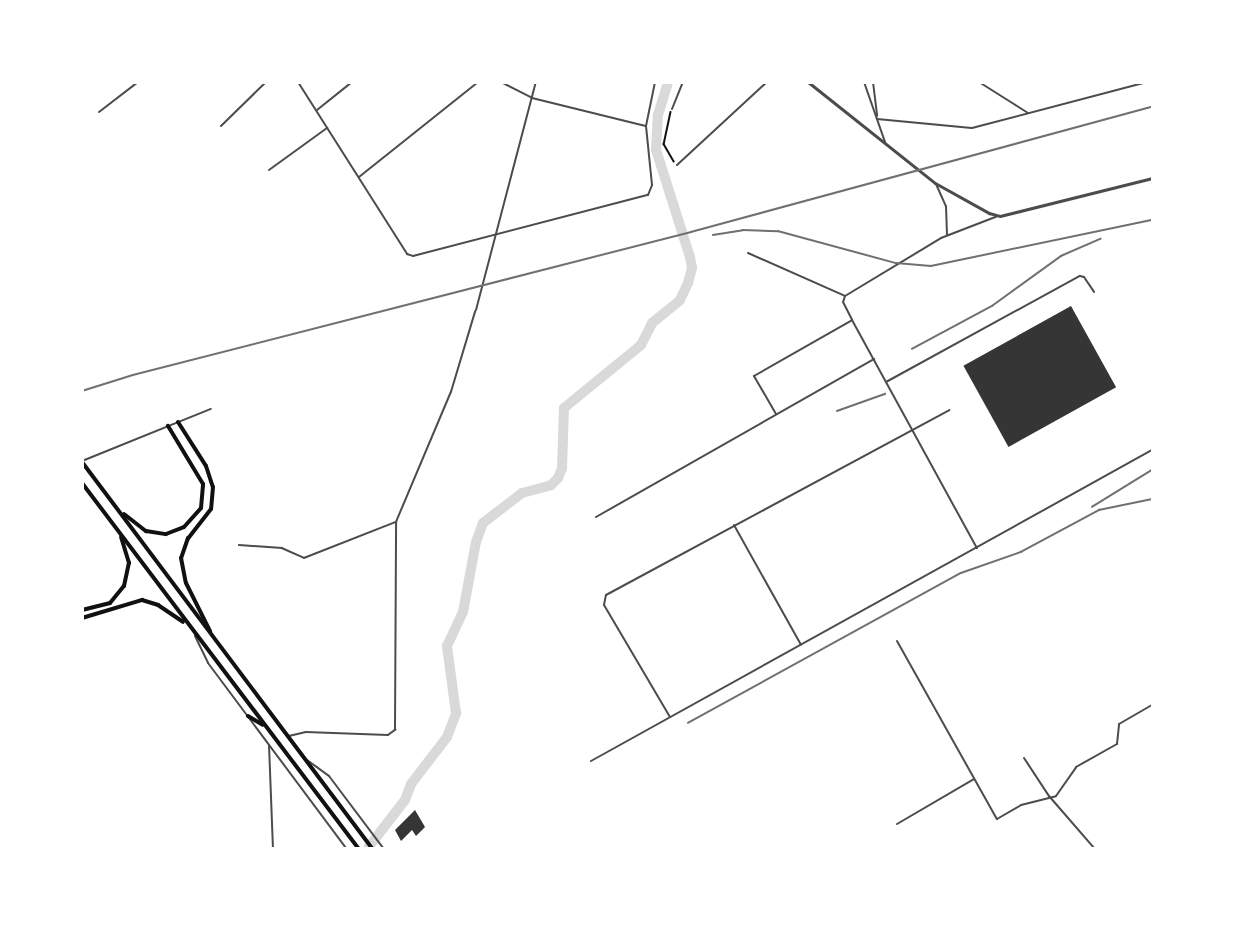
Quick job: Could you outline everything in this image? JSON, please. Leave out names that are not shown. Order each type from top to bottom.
[{"type":"highway","points":[[178,422],[206,466],[213,487],[211,509],[188,538],[181,558],[186,583],[211,634]]},
{"type":"highway","points":[[114,505],[137,525],[156,534],[175,532],[194,519],[204,495],[202,484],[168,426]]},
{"type":"highway","points":[[82,461],[372,849]]},
{"type":"highway","points":[[82,483],[358,849]]},
{"type":"highway","points":[[82,610],[110,603],[126,579],[128,555],[104,511]]},
{"type":"highway","points":[[82,618],[142,600],[158,605],[190,628]]},
{"type":"highway","points":[[248,716],[266,727]]},
{"type":"street","points":[[99,112],[138,82]]},
{"type":"street","points":[[221,126],[266,82]]},
{"type":"street","points":[[298,82],[410,256],[496,236],[650,192],[646,126],[655,82]]},
{"type":"street","points":[[316,111],[352,82]]},
{"type":"street","points":[[358,177],[478,82]]},
{"type":"street","points":[[501,82],[532,98],[646,126]]},
{"type":"street","points":[[476,309],[536,82]]},
{"type":"street","points":[[672,109],[684,82]]},
{"type":"street","points":[[677,165],[767,82]]},
{"type":"street","points":[[808,82],[955,197],[1000,216]]},
{"type":"street","points":[[864,82],[886,145]]},
{"type":"street","points":[[873,82],[877,118]]},
{"type":"street","points":[[980,82],[1028,113]]},
{"type":"street","points":[[877,118],[965,129],[1145,83]]},
{"type":"street","points":[[269,170],[327,128]]},
{"type":"street","points":[[977,548],[852,320],[843,302],[845,296],[947,235],[1000,216],[1152,178]]},
{"type":"street","points":[[935,183],[946,206],[947,235]]},
{"type":"street","points":[[748,253],[845,296]]},
{"type":"street","points":[[886,382],[1080,276],[1084,277],[1094,292]]},
{"type":"street","points":[[776,414],[754,376],[852,320]]},
{"type":"street","points":[[596,517],[874,360]]},
{"type":"street","points":[[82,461],[211,409]]},
{"type":"street","points":[[670,717],[603,601],[612,591],[950,410]]},
{"type":"street","points":[[591,761],[1152,450]]},
{"type":"street","points":[[734,525],[801,645]]},
{"type":"street","points":[[194,633],[208,663],[346,847]]},
{"type":"street","points":[[897,641],[997,819],[1021,806],[1052,799],[1076,767],[1116,747],[1119,724],[1152,705]]},
{"type":"street","points":[[269,745],[273,849]]},
{"type":"street","points":[[303,757],[329,776],[382,848]]},
{"type":"street","points":[[1024,758],[1052,799],[1094,849]]},
{"type":"street","points":[[897,824],[974,779]]},
{"type":"lane","points":[[287,736],[306,732],[388,735],[395,730],[396,522],[451,392],[476,309]]},
{"type":"lane","points":[[239,545],[282,548],[304,558],[396,522]]},
{"type":"path","points":[[672,109],[664,144],[677,165]]},
{"type":"building","points":[[1071,306],[1116,387],[1009,447],[963,366]]},
{"type":"building","points":[[415,810],[425,827],[416,836],[412,830],[401,841],[395,830]]},
{"type":"waterway","points":[[368,848],[405,800],[411,784],[447,737],[456,713],[447,646],[463,612],[476,542],[483,523],[522,493],[551,485],[558,478],[562,468],[564,408],[641,345],[652,323],[680,300],[688,283],[692,268],[690,257],[656,150],[658,115],[668,82]]},
{"type":"railway","points":[[82,391],[133,375],[691,232],[1152,107]]},
{"type":"railway","points":[[713,235],[743,230],[778,231],[896,263],[931,266],[1152,220]]},
{"type":"railway","points":[[912,349],[992,306],[1061,256],[1100,239]]},
{"type":"railway","points":[[837,411],[885,394]]},
{"type":"railway","points":[[1092,507],[1152,470]]},
{"type":"railway","points":[[688,723],[961,573],[1021,552],[1099,510],[1152,499]]}]
